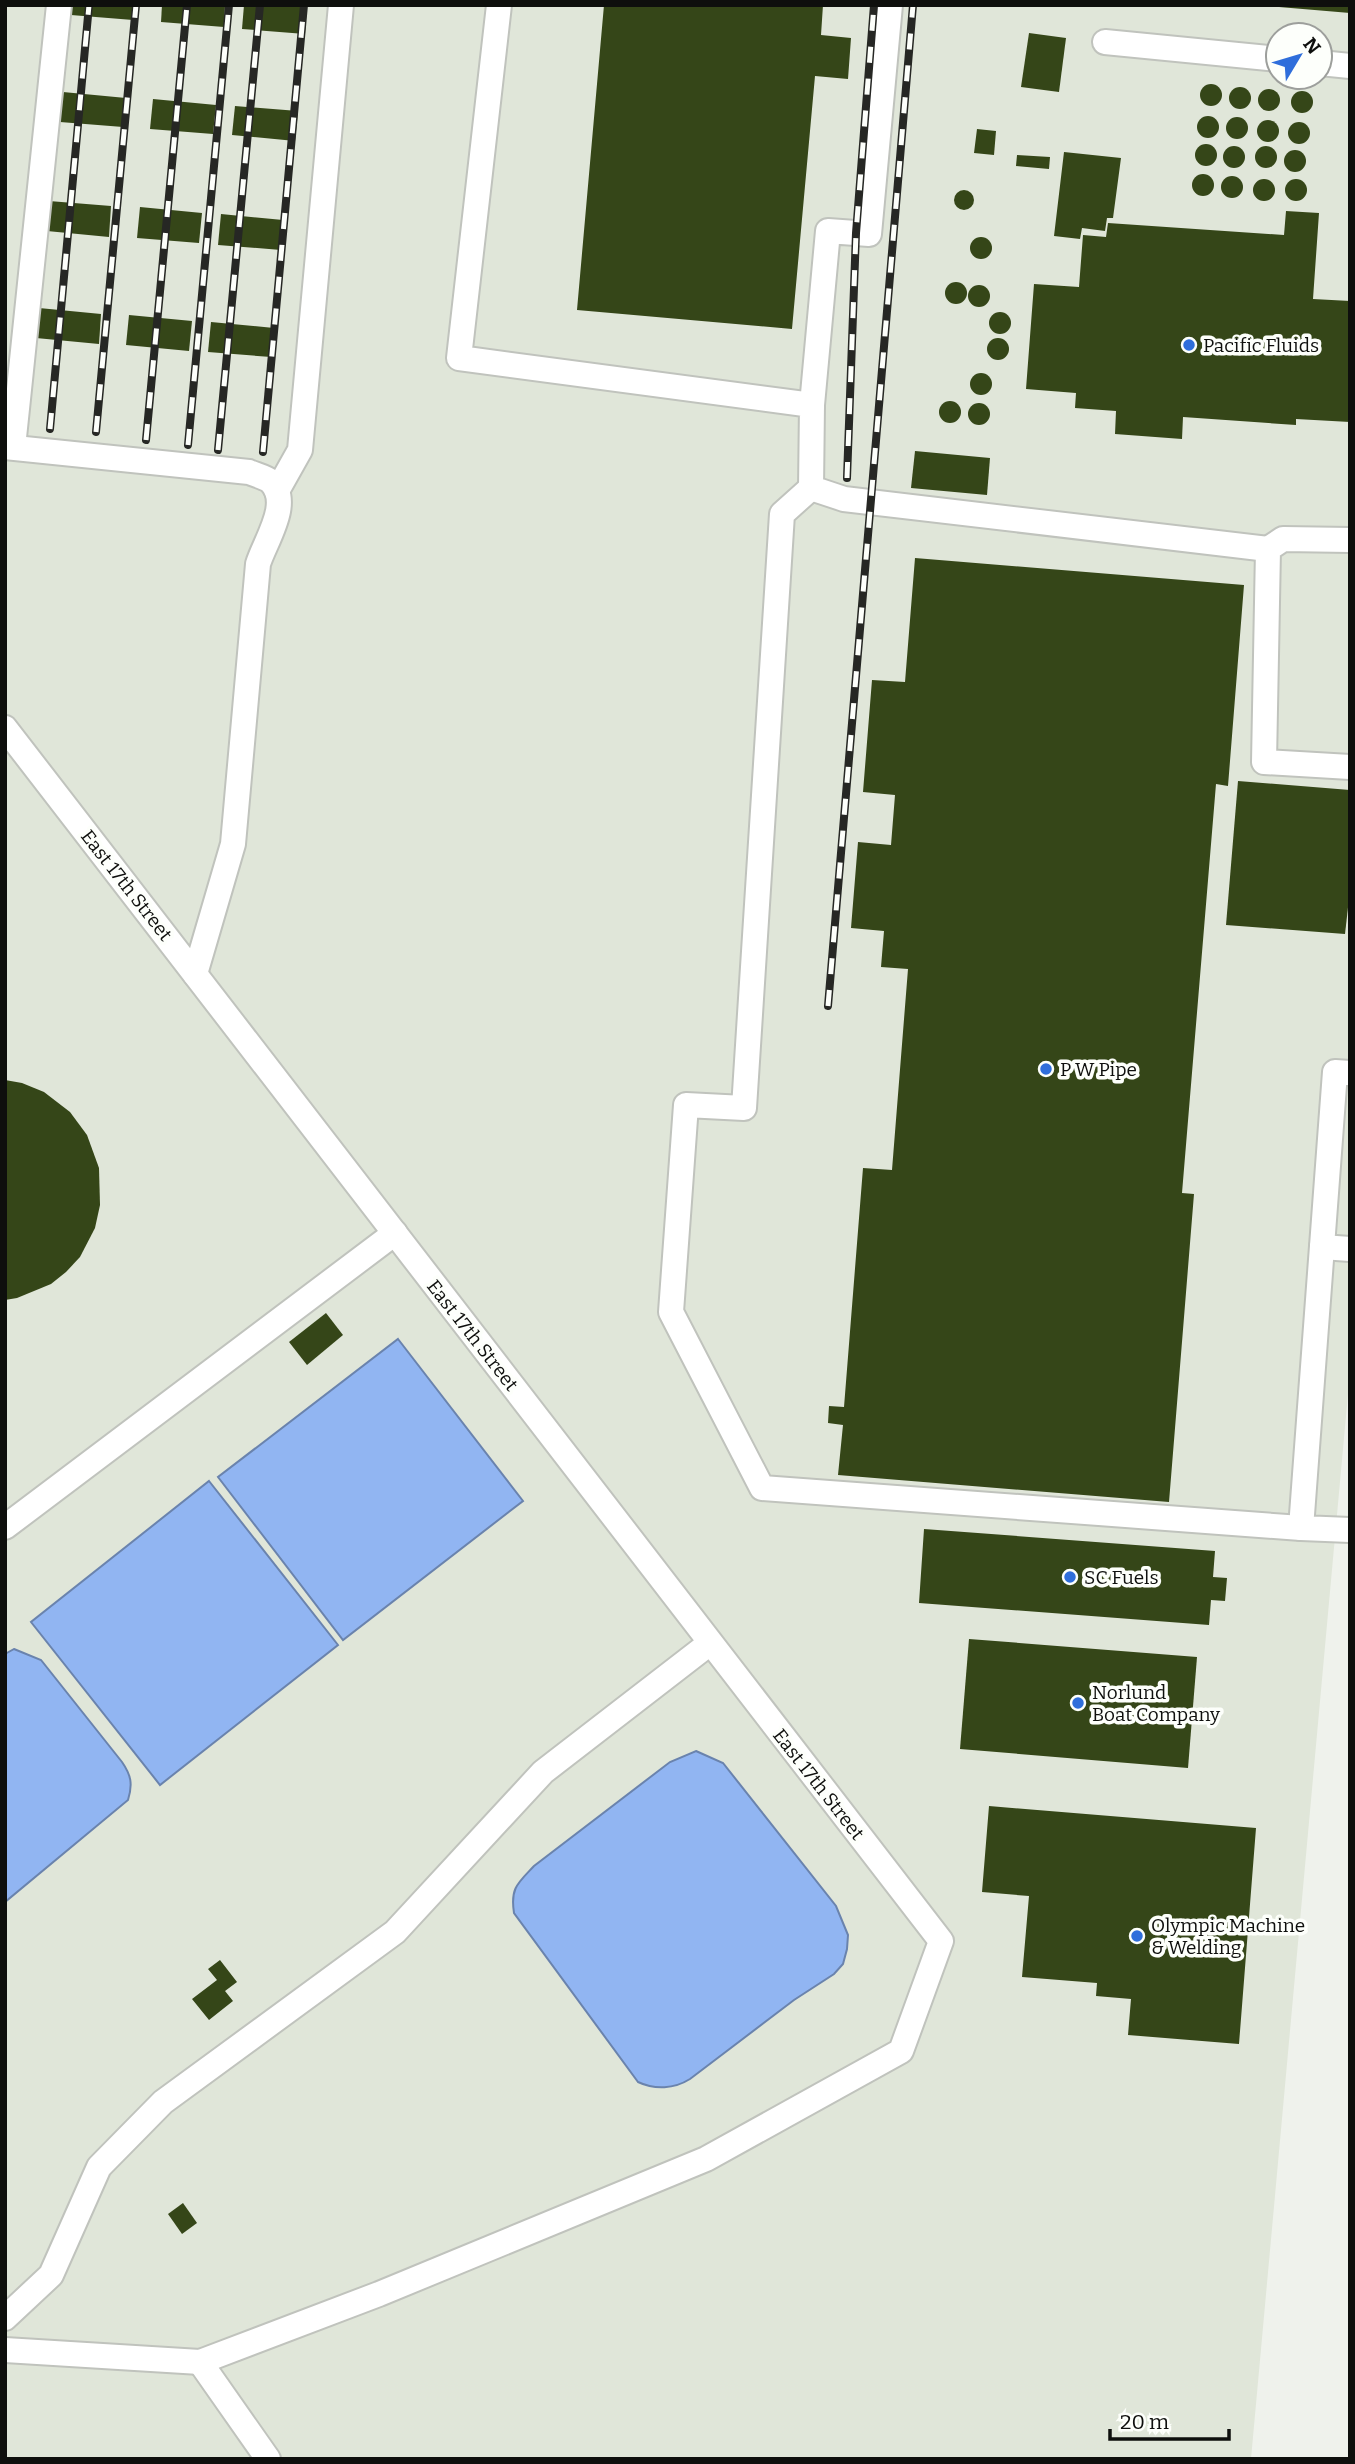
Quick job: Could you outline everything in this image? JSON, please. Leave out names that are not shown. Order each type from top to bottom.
[{"type":"lane","points":[[59,5],[9,447],[249,472],[269,480],[277,491]]},
{"type":"lane","points":[[195,974],[233,844],[258,564],[264,545],[278,520],[277,491],[300,450],[341,5]]},
{"type":"lane","points":[[499,5],[459,358],[812,405]]},
{"type":"lane","points":[[890,5],[869,234],[828,231],[812,405],[811,488],[782,514],[744,1108],[686,1105],[671,1312],[762,1488],[1350,1530]]},
{"type":"lane","points":[[1105,42],[1264,58]]},
{"type":"lane","points":[[811,488],[844,499],[1268,549],[1283,539],[1350,540]]},
{"type":"lane","points":[[1268,549],[1264,762],[1350,767]]},
{"type":"lane","name":"East 17th Street","points":[[5,728],[941,1941],[901,2051],[706,2159],[379,2294],[200,2362]]},
{"type":"lane","points":[[1301,1528],[1335,1072],[1350,1073]]},
{"type":"lane","points":[[5,1527],[395,1233]]},
{"type":"lane","points":[[1322,1247],[1350,1249]]},
{"type":"lane","points":[[5,2318],[51,2275],[99,2167],[163,2102],[396,1932],[543,1772],[710,1643]]},
{"type":"lane","points":[[5,2350],[200,2362],[268,2459]]},
{"type":"shaded area","points":[[5,5],[1350,5],[1350,1372],[1251,2459],[5,2459]]},
{"type":"water","points":[[398,1339],[523,1501],[343,1640],[218,1477]]},
{"type":"water","points":[[209,1481],[338,1645],[160,1785],[31,1622]]},
{"type":"water","points":[[14,1649],[41,1660],[122,1762],[131,1784],[128,1800],[5,1902],[5,1654]]},
{"type":"water","points":[[696,1751],[723,1763],[836,1906],[848,1935],[847,1949],[843,1964],[834,1974],[794,2000],[690,2079],[678,2085],[658,2087],[638,2082],[514,1913],[513,1898],[520,1882],[534,1866],[670,1762]]},
{"type":"building","points":[[71,5],[135,5],[133,20],[71,15]]},
{"type":"building","points":[[162,5],[225,5],[224,27],[161,22]]},
{"type":"building","points":[[244,5],[307,5],[305,34],[242,29]]},
{"type":"building","points":[[604,5],[823,5],[821,35],[851,38],[848,79],[815,76],[792,329],[577,310]]},
{"type":"building","points":[[1350,5],[1350,13],[1279,7]]},
{"type":"building","points":[[1029,33],[1066,38],[1059,92],[1021,87]]},
{"type":"building","points":[[1211,84],[1219,87],[1222,95],[1219,103],[1211,106],[1203,103],[1200,95],[1203,87]]},
{"type":"building","points":[[1240,87],[1248,90],[1251,98],[1248,106],[1240,109],[1232,106],[1229,98],[1232,90]]},
{"type":"building","points":[[1275,91],[1279,96],[1277,108],[1269,111],[1261,108],[1258,100],[1261,92]]},
{"type":"building","points":[[1302,91],[1310,94],[1310,110],[1302,113],[1294,110],[1291,102],[1294,94]]},
{"type":"building","points":[[63,92],[126,98],[123,127],[60,122]]},
{"type":"building","points":[[153,99],[216,105],[213,134],[150,129]]},
{"type":"building","points":[[235,106],[298,111],[295,141],[232,135]]},
{"type":"building","points":[[1208,116],[1216,119],[1219,127],[1216,135],[1208,138],[1200,135],[1197,127],[1200,119]]},
{"type":"building","points":[[1237,117],[1245,120],[1248,128],[1245,136],[1237,139],[1229,136],[1226,128],[1229,120]]},
{"type":"building","points":[[1268,120],[1276,123],[1279,131],[1276,139],[1268,142],[1260,139],[1257,131],[1260,123]]},
{"type":"building","points":[[1299,122],[1307,125],[1310,133],[1307,141],[1299,144],[1291,141],[1288,133],[1291,125]]},
{"type":"building","points":[[977,129],[996,131],[994,155],[974,153]]},
{"type":"building","points":[[1206,144],[1214,147],[1217,155],[1214,163],[1206,166],[1198,163],[1195,155],[1198,147]]},
{"type":"building","points":[[1234,146],[1242,149],[1245,157],[1242,165],[1234,168],[1226,165],[1223,157],[1226,149]]},
{"type":"building","points":[[1266,146],[1274,149],[1277,157],[1274,165],[1266,168],[1258,165],[1255,157],[1258,149]]},
{"type":"building","points":[[1295,150],[1303,153],[1306,161],[1303,169],[1295,172],[1287,169],[1284,161],[1287,153]]},
{"type":"building","points":[[1064,152],[1121,158],[1113,218],[1107,218],[1105,231],[1082,228],[1080,239],[1054,236]]},
{"type":"building","points":[[1017,155],[1050,157],[1049,169],[1016,166]]},
{"type":"building","points":[[1203,174],[1211,177],[1214,185],[1211,193],[1203,196],[1195,193],[1192,185],[1195,177]]},
{"type":"building","points":[[1232,176],[1240,179],[1243,187],[1240,195],[1232,198],[1224,195],[1221,187],[1224,179]]},
{"type":"building","points":[[1264,179],[1272,182],[1275,190],[1272,198],[1264,201],[1256,198],[1253,190],[1256,182]]},
{"type":"building","points":[[1296,179],[1304,182],[1307,190],[1304,198],[1296,201],[1288,198],[1285,190],[1288,182]]},
{"type":"building","points":[[960,190],[968,190],[974,200],[968,210],[960,210],[954,204],[954,196]]},
{"type":"building","points":[[49,201],[111,206],[109,237],[47,231]]},
{"type":"building","points":[[140,207],[202,213],[199,243],[137,238]]},
{"type":"building","name":"Pacific Fluids","points":[[1286,211],[1319,213],[1313,299],[1350,301],[1350,422],[1296,419],[1296,425],[1183,417],[1182,439],[1115,434],[1116,411],[1075,408],[1076,393],[1026,389],[1034,284],[1079,287],[1083,235],[1106,237],[1108,223],[1284,235]]},
{"type":"building","points":[[221,214],[283,220],[281,250],[218,245]]},
{"type":"building","points":[[981,237],[989,240],[992,248],[989,256],[981,259],[973,256],[970,248],[973,240]]},
{"type":"building","points":[[956,282],[964,285],[967,293],[964,301],[956,304],[948,301],[945,293],[948,285]]},
{"type":"building","points":[[979,285],[987,288],[990,296],[987,304],[979,307],[971,304],[968,296],[971,288]]},
{"type":"building","points":[[39,308],[101,314],[99,344],[36,338]]},
{"type":"building","points":[[1000,312],[1008,315],[1011,323],[1008,331],[1000,334],[992,331],[989,323],[992,315]]},
{"type":"building","points":[[129,315],[192,321],[189,351],[126,345]]},
{"type":"building","points":[[211,322],[274,328],[271,357],[208,352]]},
{"type":"building","points":[[998,338],[1006,341],[1009,349],[1006,357],[998,360],[990,357],[987,349],[990,341]]},
{"type":"building","points":[[981,373],[989,376],[992,384],[989,392],[981,395],[973,392],[970,384],[973,376]]},
{"type":"building","points":[[950,401],[958,404],[961,412],[958,420],[950,423],[942,420],[939,412],[942,404]]},
{"type":"building","points":[[979,403],[987,406],[990,414],[987,422],[979,425],[971,422],[968,414],[971,406]]},
{"type":"building","points":[[915,451],[990,458],[987,495],[911,488]]},
{"type":"building","name":"P W Pipe","points":[[915,558],[1244,585],[1228,786],[1216,784],[1182,1193],[1194,1194],[1169,1502],[838,1475],[843,1425],[828,1423],[829,1406],[844,1407],[863,1168],[892,1170],[908,969],[881,967],[884,931],[851,928],[858,842],[891,845],[895,795],[863,792],[872,680],[905,682]]},
{"type":"building","points":[[1238,781],[1350,790],[1350,890],[1345,934],[1226,925]]},
{"type":"building","points":[[5,1080],[22,1083],[44,1092],[70,1112],[87,1135],[99,1168],[100,1205],[95,1228],[80,1257],[66,1272],[51,1284],[5,1300]]},
{"type":"building","points":[[326,1313],[343,1335],[307,1365],[289,1342]]},
{"type":"building","name":"SC Fuels","points":[[924,1529],[1215,1551],[1213,1577],[1227,1578],[1225,1601],[1211,1600],[1209,1625],[919,1603]]},
{"type":"building","name":"Norlund Boat Company","points":[[969,1639],[1197,1657],[1188,1768],[960,1749]]},
{"type":"building","name":"Olympic Machine & Welding","points":[[989,1806],[1256,1828],[1239,2044],[1128,2035],[1131,1999],[1096,1996],[1097,1983],[1022,1977],[1029,1896],[982,1892]]},
{"type":"building","points":[[220,1960],[237,1982],[225,1991],[233,2001],[209,2020],[192,1999],[217,1980],[208,1969]]},
{"type":"building","points":[[183,2203],[197,2223],[182,2234],[168,2214]]},
{"type":"railway","points":[[50,429],[89,5]]},
{"type":"railway","points":[[96,432],[136,5]]},
{"type":"railway","points":[[146,440],[187,5]]},
{"type":"railway","points":[[188,445],[229,5]]},
{"type":"railway","points":[[218,450],[260,5]]},
{"type":"railway","points":[[263,452],[304,5]]},
{"type":"railway","points":[[847,478],[856,233],[874,5]]},
{"type":"railway","points":[[828,1006],[913,5]]},
{"type":"place","name":"Pacific Fluids","points":[[1189,345]]},
{"type":"place","name":"P W Pipe","points":[[1046,1069]]},
{"type":"place","name":"SC Fuels","points":[[1070,1577]]},
{"type":"place","name":"Norlund Boat Company","points":[[1078,1703]]},
{"type":"place","name":"Olympic Machine & Welding","points":[[1137,1936]]}]
